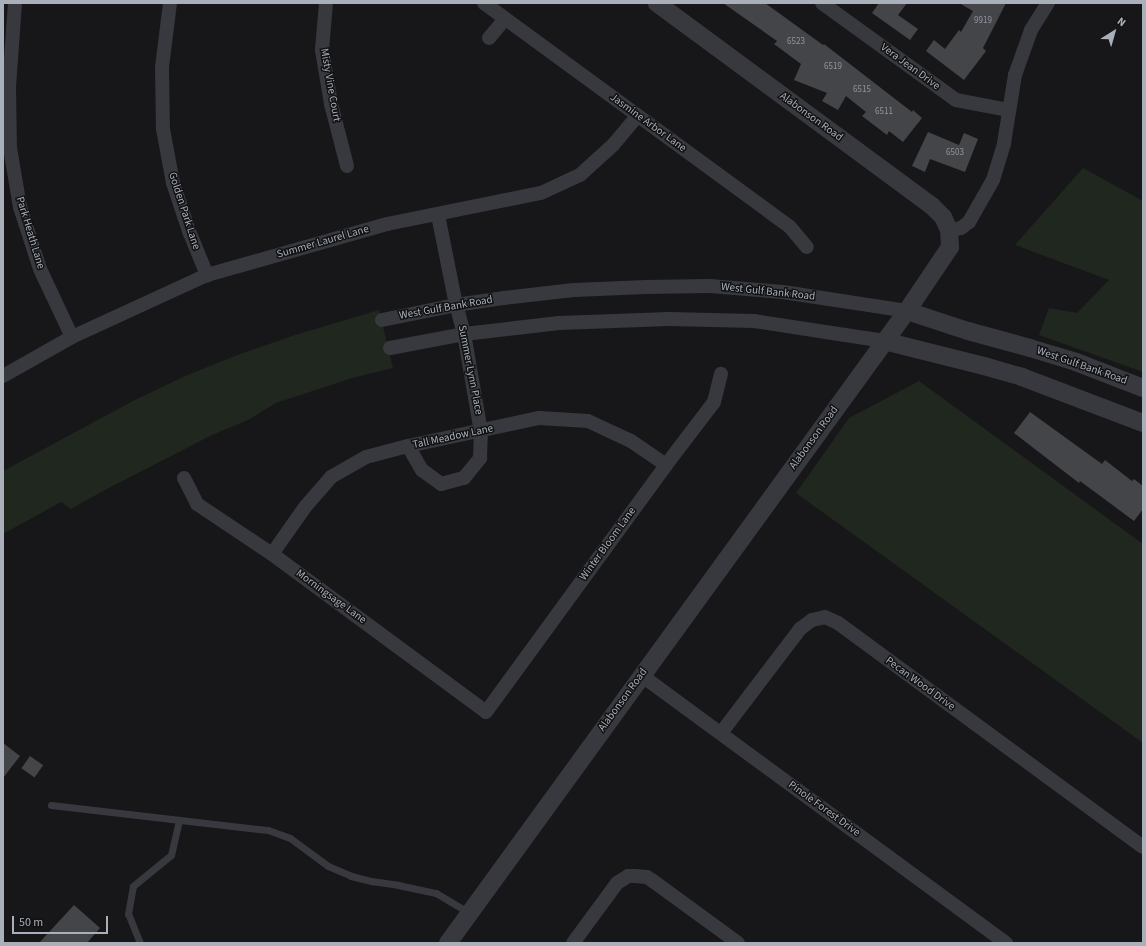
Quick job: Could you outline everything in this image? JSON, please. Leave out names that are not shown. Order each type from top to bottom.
[{"type":"street","name":"Park Heath Lane","points":[[15,3],[9,87],[10,148],[20,207],[38,262],[72,337]]},
{"type":"street","name":"Golden Park Lane","points":[[170,3],[162,67],[163,129],[173,183],[189,232],[207,275]]},
{"type":"street","name":"Misty Vine Court","points":[[326,3],[322,50],[331,104],[347,166]]},
{"type":"street","name":"Jasmine Arbor Lane","points":[[484,3],[790,227],[807,247]]},
{"type":"street","name":"Alabonson Road","points":[[448,943],[906,311],[950,247],[949,230],[943,217],[932,206],[657,3]]},
{"type":"street","name":"Vera Jean Drive","points":[[822,3],[838,7],[956,100],[1009,110]]},
{"type":"street","points":[[949,230],[961,228],[969,222],[986,194],[1000,160],[1015,75],[1031,30],[1048,3]]},
{"type":"street","points":[[489,38],[505,19]]},
{"type":"street","name":"Summer Laurel Lane","points":[[3,376],[72,337],[207,275],[387,224],[438,215],[541,193],[580,175],[613,145],[637,116]]},
{"type":"street","name":"Summer Lynn Place","points":[[408,446],[422,470],[441,484],[464,478],[480,458],[482,432],[464,334],[456,305],[438,215]]},
{"type":"street","name":"West Gulf Bank Road","points":[[382,320],[456,305],[574,290],[710,286],[783,292],[906,311],[968,332],[1076,362],[1143,388]]},
{"type":"street","points":[[390,348],[464,334],[559,323],[669,319],[754,321],[884,341],[1022,377],[1143,423]]},
{"type":"street","name":"Winter Bloom Lane","points":[[486,712],[666,465],[714,402],[721,374]]},
{"type":"street","name":"Tall Meadow Lane","points":[[272,554],[305,507],[331,477],[366,457],[408,446],[482,432],[539,418],[588,421],[631,441],[666,465]]},
{"type":"street","name":"Morningsage Lane","points":[[184,478],[197,504],[272,554],[486,712]]},
{"type":"street","name":"Pecan Wood Drive","points":[[721,733],[800,629],[812,620],[825,617],[838,623],[1143,847]]},
{"type":"street","name":"Pinole Forest Drive","points":[[641,675],[1006,943]]},
{"type":"street","points":[[573,943],[617,883],[628,876],[653,880],[738,943]]},
{"type":"lane","points":[[51,805],[268,830],[290,838],[328,866],[351,876],[436,893],[469,913]]},
{"type":"lane","points":[[140,943],[128,914],[133,886],[171,855],[179,820]]},
{"type":"shaded area","points":[[1083,168],[1143,201],[1143,372],[1039,335],[1049,308],[1077,313],[1109,280],[1015,245]]},
{"type":"shaded area","points":[[379,310],[393,368],[352,378],[276,403],[248,420],[212,435],[71,509],[61,502],[3,534],[3,471],[133,401],[185,376],[240,354],[295,335]]},
{"type":"shaded area","points":[[919,381],[1143,544],[1143,743],[796,493],[849,418]]},
{"type":"building","points":[[723,3],[765,3],[823,45],[824,44],[912,112],[913,110],[922,118],[903,142],[889,131],[887,135],[862,116],[866,112],[846,96],[838,110],[822,101],[827,93],[794,80],[801,64],[774,44],[777,41]]},
{"type":"building","points":[[879,3],[907,3],[898,15],[918,29],[910,40],[872,13]]},
{"type":"building","points":[[959,3],[1006,3],[983,48],[986,51],[964,80],[926,51],[934,40],[945,49],[959,30],[961,32],[973,11]]},
{"type":"building","points":[[928,132],[959,145],[964,133],[978,139],[965,172],[930,159],[925,172],[912,166]]},
{"type":"building","points":[[1030,412],[1102,464],[1105,460],[1132,481],[1134,479],[1143,486],[1143,509],[1134,521],[1080,481],[1079,483],[1014,433]]},
{"type":"building","points":[[3,743],[20,756],[3,778]]},
{"type":"building","points":[[30,756],[43,765],[35,777],[21,768]]},
{"type":"building","points":[[74,905],[100,928],[87,943],[39,943]]}]
